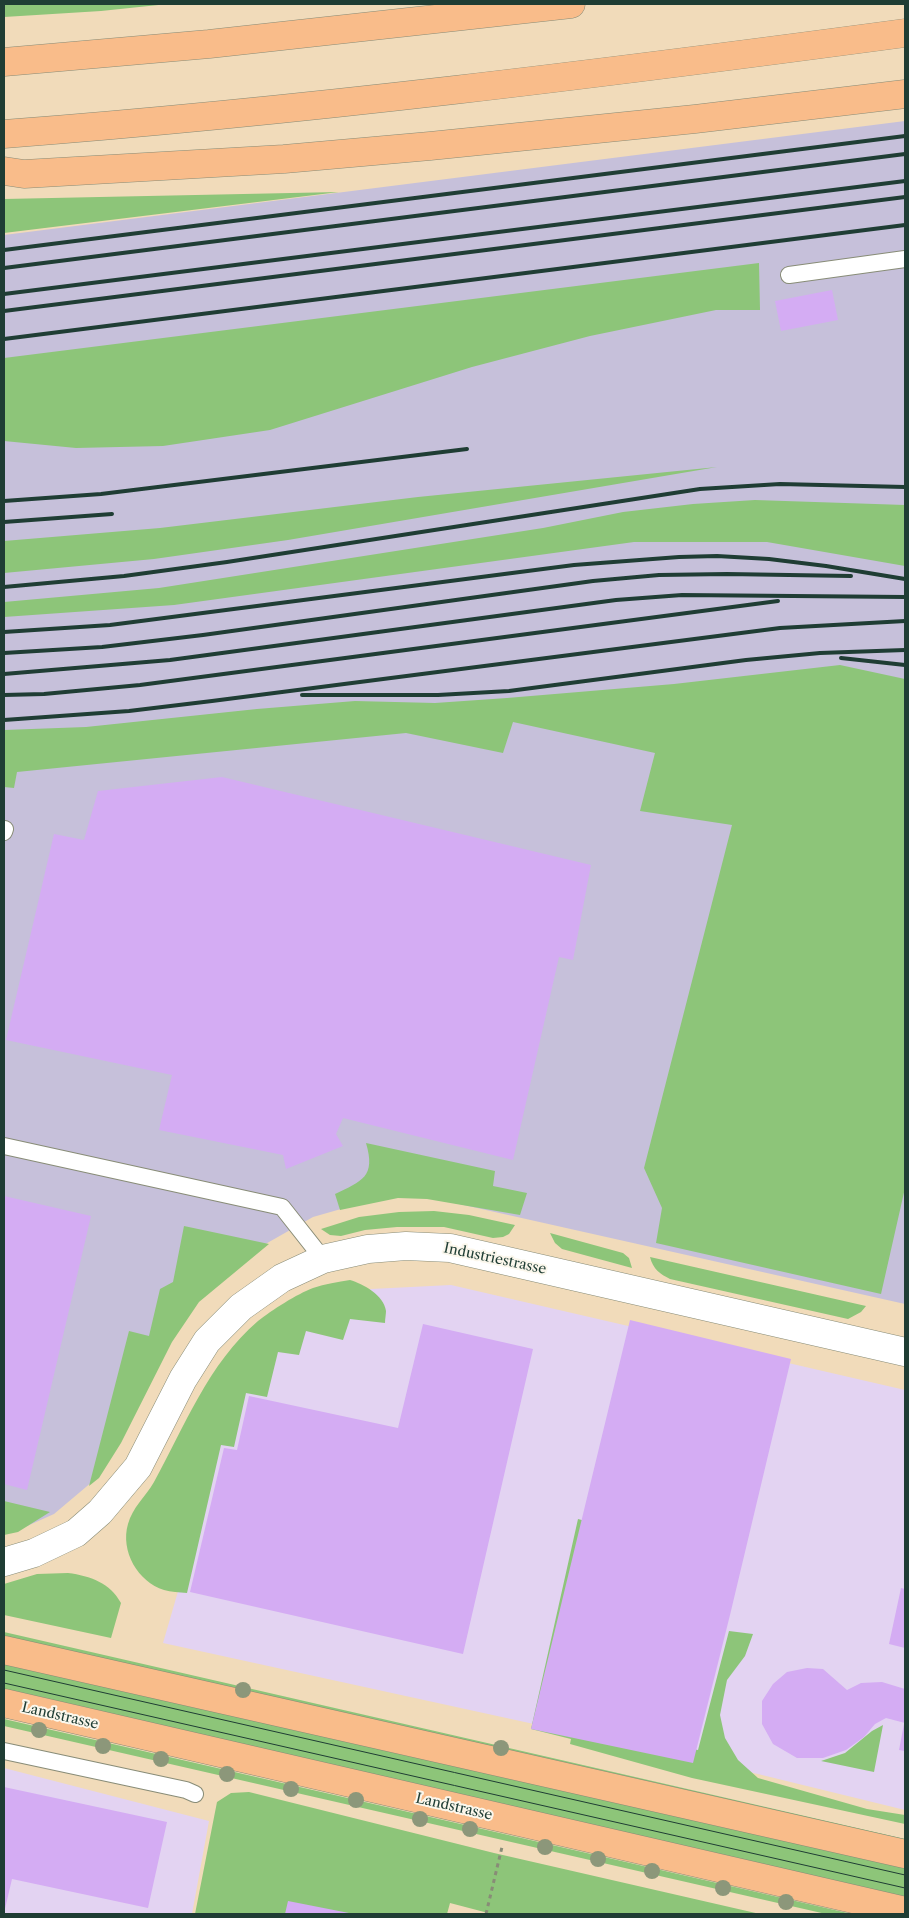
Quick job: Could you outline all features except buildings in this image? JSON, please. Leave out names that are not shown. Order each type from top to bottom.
[{"type":"main road","points":[[4,62],[218,44],[571,4]]},
{"type":"main road","points":[[4,134],[215,116],[383,98],[608,72],[905,33]]},
{"type":"main road","points":[[4,171],[24,174],[284,159],[695,119],[905,94]]},
{"type":"main road","points":[[4,1650],[905,1854]]},
{"type":"main road","name":"Landstrasse","points":[[4,1703],[905,1911]]},
{"type":"street","name":"Industriestrasse","points":[[4,1562],[34,1553],[76,1533],[100,1512],[138,1467],[183,1378],[207,1341],[241,1307],[282,1278],[323,1259],[368,1248],[406,1246],[450,1248],[905,1352]]},
{"type":"lane","points":[[789,275],[905,259]]},
{"type":"lane","points":[[4,1146],[282,1207],[323,1259]]},
{"type":"lane","points":[[4,1751],[186,1790],[195,1794]]},
{"type":"path","points":[[486,1914],[502,1847]]},
{"type":"shaded area","points":[[905,121],[905,1304],[428,1197],[397,1196],[341,1209],[313,1217],[262,1246],[198,1301],[171,1340],[99,1476],[54,1514],[16,1531],[4,1534],[4,235]]},
{"type":"shaded area","points":[[451,1285],[905,1390],[905,1810],[717,1764],[163,1643],[250,1344],[351,1290]]},
{"type":"shaded area","points":[[4,1768],[209,1821],[192,1914],[4,1914]]},
{"type":"green space","points":[[4,4],[168,4],[101,11],[4,17]]},
{"type":"green space","points":[[339,192],[4,233],[4,199]]},
{"type":"green space","points":[[759,263],[760,310],[716,310],[590,336],[472,367],[270,430],[163,446],[76,448],[4,441],[4,358]]},
{"type":"green space","points":[[717,467],[288,540],[154,559],[4,573],[4,541],[160,528],[418,497]]},
{"type":"green space","points":[[755,500],[905,505],[905,566],[767,542],[634,542],[174,605],[4,617],[4,602],[159,588],[543,528],[623,512],[693,504]]},
{"type":"green space","points":[[840,665],[905,679],[905,1188],[881,1294],[656,1243],[662,1208],[644,1168],[732,825],[640,811],[655,753],[513,722],[503,753],[406,733],[17,772],[14,788],[4,787],[4,730],[86,727],[355,701],[435,703],[507,698],[674,684]]},
{"type":"green space","points":[[366,1143],[495,1171],[493,1186],[527,1193],[520,1215],[427,1199],[398,1198],[340,1210],[335,1194],[359,1181],[368,1171],[369,1154]]},
{"type":"green space","points":[[434,1211],[469,1215],[515,1225],[509,1234],[493,1238],[444,1227],[397,1227],[365,1230],[341,1236],[330,1235],[321,1229],[359,1217],[399,1212]]},
{"type":"green space","points":[[184,1226],[269,1244],[199,1302],[172,1342],[121,1443],[99,1478],[89,1486],[129,1331],[149,1336],[160,1289],[173,1282]]},
{"type":"green space","points":[[550,1233],[623,1253],[629,1258],[632,1268],[562,1249],[555,1243]]},
{"type":"green space","points":[[650,1257],[866,1306],[861,1312],[848,1319],[670,1279],[657,1271]]},
{"type":"green space","points":[[350,1280],[367,1287],[377,1295],[386,1311],[385,1323],[350,1319],[343,1340],[306,1331],[299,1355],[278,1352],[267,1397],[246,1393],[234,1447],[221,1445],[187,1593],[167,1591],[155,1586],[139,1573],[129,1555],[126,1534],[128,1524],[136,1507],[154,1482],[211,1376],[240,1338],[270,1312],[292,1298],[313,1288]]},
{"type":"green space","points":[[4,1501],[50,1512],[18,1532],[4,1535]]},
{"type":"green space","points":[[578,1519],[600,1525],[672,1745],[698,1750],[729,1631],[753,1634],[745,1656],[727,1680],[720,1715],[725,1738],[738,1760],[758,1778],[867,1809],[905,1815],[905,1824],[692,1778],[570,1744],[571,1739],[531,1729]]},
{"type":"green space","points":[[68,1573],[84,1576],[99,1582],[117,1596],[121,1603],[111,1638],[4,1615],[4,1584],[37,1574]]},
{"type":"green space","points":[[4,1632],[905,1839],[905,1846],[4,1640]]},
{"type":"green space","points":[[4,1660],[905,1866],[905,1897],[4,1692]]},
{"type":"green space","points":[[4,1719],[852,1914],[826,1914],[4,1726]]},
{"type":"green space","points":[[883,1725],[874,1772],[821,1761],[845,1753],[872,1731]]},
{"type":"green space","points":[[249,1792],[494,1853],[760,1914],[492,1914],[450,1903],[447,1914],[195,1914],[217,1802],[231,1793]]},
{"type":"tram line","points":[[4,1670],[905,1875]]},
{"type":"tram line","points":[[4,1683],[905,1888]]},
{"type":"railway","points":[[4,250],[905,136]]},
{"type":"railway","points":[[4,268],[905,154]]},
{"type":"railway","points":[[4,294],[905,181]]},
{"type":"railway","points":[[4,311],[905,197]]},
{"type":"railway","points":[[4,339],[905,225]]},
{"type":"railway","points":[[4,501],[101,494],[467,449]]},
{"type":"railway","points":[[4,587],[124,576],[227,562],[700,489],[780,484],[905,487]]},
{"type":"railway","points":[[4,522],[112,514]]},
{"type":"railway","points":[[4,632],[110,625],[574,565],[679,557],[717,556],[769,559],[905,579]]},
{"type":"railway","points":[[4,653],[102,647],[203,635],[593,581],[659,575],[851,576]]},
{"type":"railway","points":[[4,674],[170,660],[616,600],[682,595],[905,597]]},
{"type":"railway","points":[[4,695],[44,694],[140,685],[778,601]]},
{"type":"railway","points":[[4,720],[129,711],[780,628],[905,621]]},
{"type":"railway","points":[[302,695],[438,695],[509,691],[746,660],[820,653],[905,650]]},
{"type":"railway","points":[[841,658],[905,665]]}]
